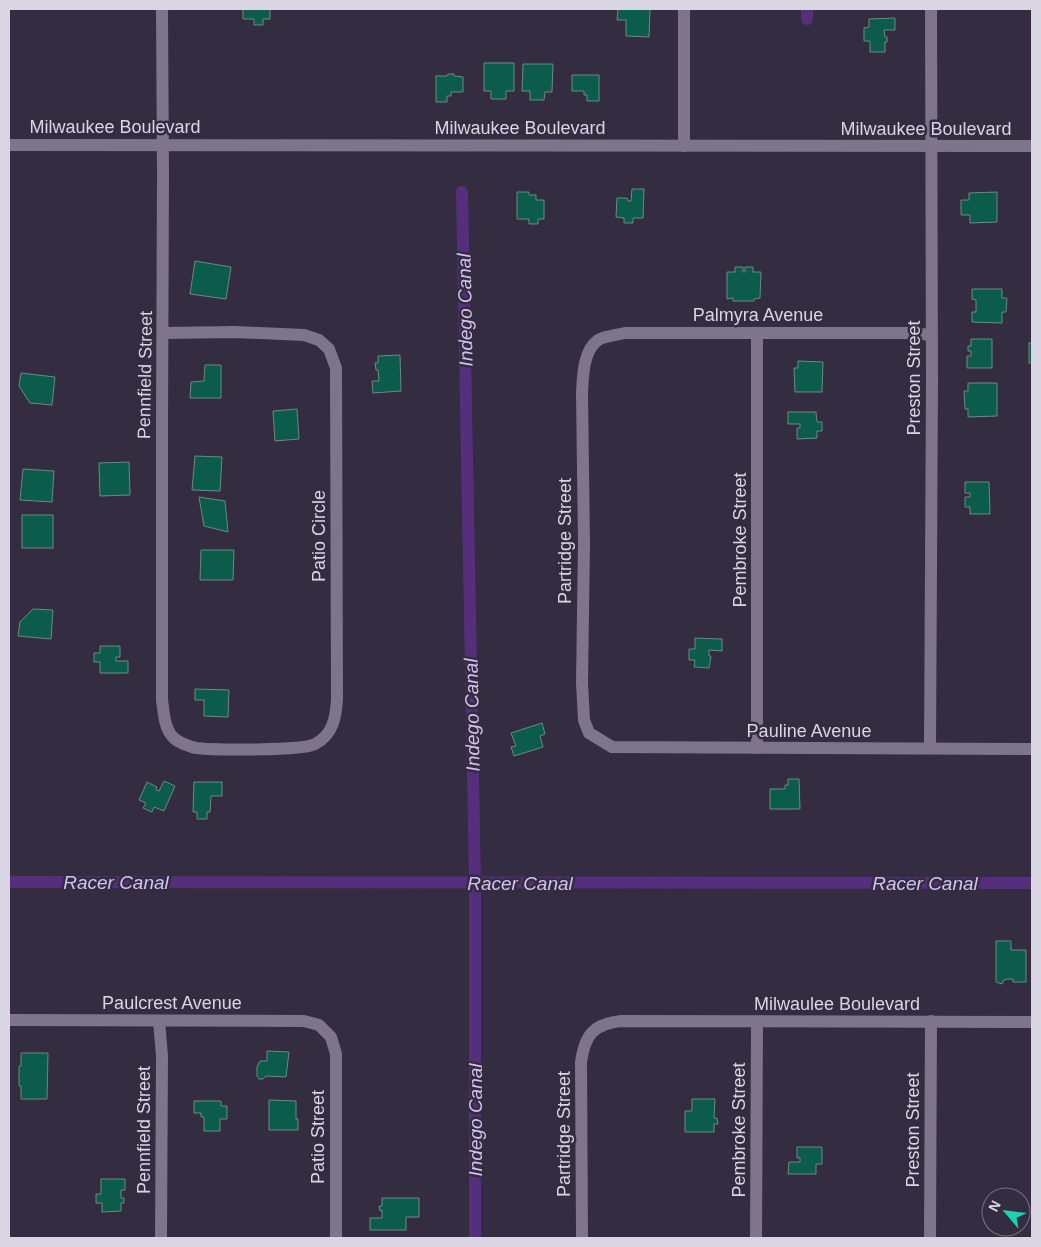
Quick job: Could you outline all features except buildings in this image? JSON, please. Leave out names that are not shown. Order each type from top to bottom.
[{"type":"street","name":"Pennfield Street","points":[[162,9],[162,700],[166,728],[175,739]]},
{"type":"street","points":[[684,9],[684,146]]},
{"type":"street","name":"Preston Street","points":[[930,748],[932,402],[931,9]]},
{"type":"street","name":"Milwaukee Boulevard","points":[[9,145],[1032,146]]},
{"type":"street","name":"Patio Circle","points":[[163,333],[236,332],[304,335],[319,340],[329,349],[336,368],[337,396],[338,683],[336,718],[330,732],[315,745],[301,748],[195,748],[175,739]]},
{"type":"street","name":"Palmyra Avenue","points":[[590,349],[599,339],[625,333],[931,334]]},
{"type":"street","name":"Pembroke Street","points":[[757,333],[757,748]]},
{"type":"street","name":"Partridge Street","points":[[589,733],[584,720],[582,683],[584,543],[582,393],[583,377],[590,349]]},
{"type":"street","name":"Pauline Avenue","points":[[589,733],[612,747],[1032,749]]},
{"type":"street","name":"Paulcrest Avenue","points":[[9,1020],[304,1021],[319,1026],[331,1037]]},
{"type":"street","name":"Pennfield Street","points":[[159,1021],[162,1056],[161,1238]]},
{"type":"street","name":"Milwaulee Boulevard","points":[[591,1031],[606,1022],[642,1021],[1032,1022]]},
{"type":"street","name":"Preston Street","points":[[930,1238],[931,1021]]},
{"type":"street","name":"Pembroke Street","points":[[756,1238],[757,1022]]},
{"type":"street","name":"Partridge Street","points":[[582,1238],[581,1062],[583,1046],[591,1031]]},
{"type":"street","name":"Patio Street","points":[[331,1037],[336,1054],[336,1238]]},
{"type":"waterway","points":[[807,9],[807,19]]},
{"type":"waterway","name":"Indego Canal","points":[[462,192],[475,882],[475,1238]]},
{"type":"waterway","name":"Racer Canal","points":[[9,882],[1032,883]]}]
